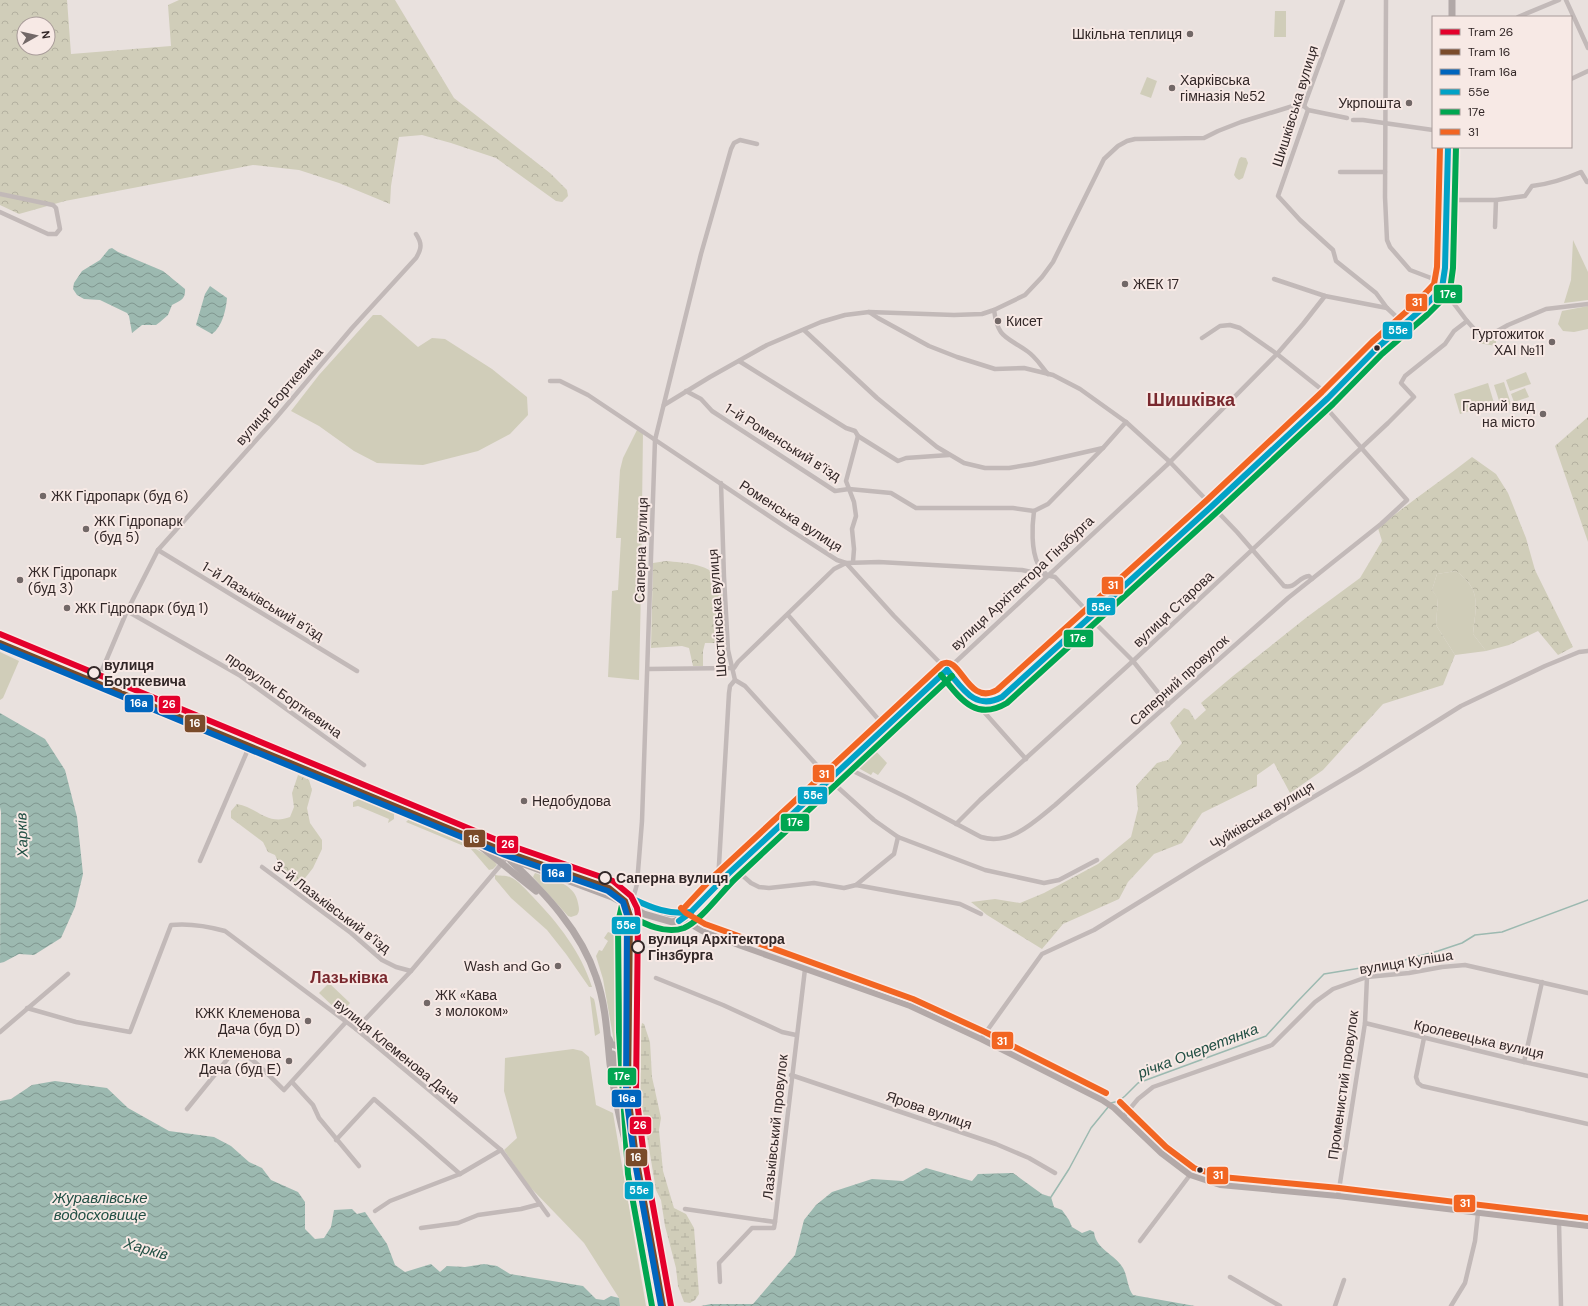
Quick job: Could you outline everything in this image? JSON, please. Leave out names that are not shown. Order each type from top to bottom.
[{"type":"main road","points":[[1452,0],[1452,16]]},
{"type":"main road","points":[[947,670],[977,701],[989,703],[1002,697],[1212,506],[1442,288],[1445,268],[1448,148]]},
{"type":"main road","points":[[0,642],[470,837],[536,862],[603,884],[654,908],[675,914],[691,912]]},
{"type":"main road","name":"вулиця Архітектора Гінзбурга","points":[[681,920],[691,912],[718,883],[947,670]]},
{"type":"main road","points":[[470,837],[508,858],[612,897],[644,914],[665,921],[672,922],[681,920]]},
{"type":"main road","points":[[470,837],[556,909]]},
{"type":"main road","points":[[486,843],[508,858],[530,879],[556,909],[582,946],[593,969],[600,991],[609,1039],[622,1086],[630,1144],[660,1306]]},
{"type":"main road","points":[[508,858],[513,856],[536,862]]},
{"type":"main road","points":[[530,879],[532,872],[538,870]]},
{"type":"main road","points":[[622,1086],[626,1037],[626,923],[633,899]]},
{"type":"main road","points":[[675,914],[681,920],[702,931],[910,1006],[981,1039],[1102,1100],[1114,1108],[1161,1152],[1190,1175],[1220,1186],[1338,1196],[1588,1226]]},
{"type":"main road","points":[[609,1039],[611,1044],[617,1046],[626,1037]]},
{"type":"main road","points":[[626,1037],[629,1048],[630,1144]]},
{"type":"main road","points":[[609,1039],[610,1064],[619,1117],[630,1144]]},
{"type":"street","name":"Шишківська вулиця","points":[[1343,0],[1304,106],[1308,110],[1278,196],[1300,220],[1332,250],[1336,261],[1376,293],[1387,308]]},
{"type":"street","points":[[1386,0],[1385,172],[1387,232],[1390,247],[1410,270],[1431,278],[1442,288],[1467,321],[1481,335],[1484,336],[1492,334],[1508,325],[1546,310],[1588,304]]},
{"type":"street","points":[[1520,16],[1559,0]]},
{"type":"street","points":[[1566,0],[1588,48]]},
{"type":"street","points":[[1572,79],[1588,71]]},
{"type":"street","points":[[664,405],[767,345],[845,314],[869,312],[954,315],[982,314],[994,310],[1025,295],[1042,277],[1053,262],[1104,159],[1118,146],[1135,139],[1204,138],[1241,122],[1293,106],[1304,106]]},
{"type":"street","points":[[1308,110],[1347,118]]},
{"type":"street","points":[[1353,120],[1432,130]]},
{"type":"street","name":"Саперна вулиця","points":[[633,899],[636,890],[641,843],[655,440],[701,254],[732,146],[740,140],[757,144]]},
{"type":"street","points":[[1340,172],[1385,172]]},
{"type":"street","points":[[1447,200],[1496,200],[1525,196],[1532,186],[1563,180],[1581,172],[1588,182]]},
{"type":"street","points":[[0,194],[53,205],[56,208],[60,229],[56,234],[50,235],[0,212]]},
{"type":"street","points":[[1495,228],[1496,200]]},
{"type":"street","name":"вулиця Борткевича","points":[[97,682],[127,611],[158,550],[275,419],[352,328],[416,258],[421,249],[421,242],[416,234]]},
{"type":"street","points":[[1274,279],[1325,296],[1387,308],[1404,324]]},
{"type":"street","name":"вулиця Архітектора Гінзбурга","points":[[947,670],[1170,462],[1277,354],[1325,296]]},
{"type":"street","points":[[994,310],[998,330],[1004,337],[1027,351],[1036,359],[1048,374]]},
{"type":"street","points":[[869,312],[929,346],[956,357],[995,368],[1024,368],[1053,375],[1080,389],[1126,422],[1170,462],[1253,549],[1284,586],[1290,587],[1295,585],[1303,577],[1309,576],[1312,579]]},
{"type":"street","name":"вулиця Старова","points":[[956,824],[1134,661],[1414,397],[1401,383],[1405,376],[1445,344],[1454,331],[1467,321]]},
{"type":"street","points":[[1202,338],[1220,326],[1230,325],[1240,328],[1277,354],[1321,389],[1325,400],[1362,447]]},
{"type":"street","points":[[804,330],[877,398],[937,447],[964,463],[985,468],[1009,468],[1103,448]]},
{"type":"street","points":[[739,361],[846,428],[855,431],[858,436],[898,461],[906,458],[950,455]]},
{"type":"street","name":"Роменська вулиця","points":[[550,381],[560,381],[588,395],[837,560],[846,563],[879,562],[1022,570],[1048,576]]},
{"type":"street","name":"1-й Роменський в’їзд","points":[[686,391],[700,399],[712,411],[835,491],[849,489],[854,502],[856,516],[852,529],[854,549],[852,562]]},
{"type":"street","points":[[858,436],[846,481],[849,489],[891,493],[916,508],[1013,508],[1034,511],[1048,504],[1103,448],[1126,422]]},
{"type":"street","name":"Саперний провулок","points":[[956,824],[981,838],[990,840],[998,840],[1017,834],[1056,805],[1288,598],[1407,500],[1362,447]]},
{"type":"street","name":"Шосткінська вулиця","points":[[718,883],[729,693],[730,686],[735,680],[734,668],[728,650],[721,483]]},
{"type":"street","points":[[1034,511],[1032,524],[1033,543],[1038,564],[1048,576],[1055,577],[1085,609],[1089,617],[1134,661],[1168,705]]},
{"type":"street","name":"1-й Лазьківський в’їзд","points":[[158,550],[357,671]]},
{"type":"street","points":[[648,669],[734,668],[738,662],[834,569],[846,563],[894,616],[947,670]]},
{"type":"street","name":"провулок Борткевича","points":[[127,611],[239,675],[364,765]]},
{"type":"street","points":[[788,615],[885,727]]},
{"type":"street","name":"Чуйківська вулиця","points":[[981,1039],[1042,954],[1094,930],[1359,770],[1460,706],[1512,681],[1579,652],[1588,651]]},
{"type":"street","points":[[735,680],[745,686],[829,779],[874,820],[898,838],[985,870],[1044,883],[1059,880],[1097,860]]},
{"type":"street","points":[[977,701],[985,713],[1026,759]]},
{"type":"street","points":[[200,861],[249,746]]},
{"type":"street","points":[[844,765],[847,768],[956,824]]},
{"type":"street","points":[[856,885],[894,854],[898,838]]},
{"type":"street","points":[[356,1029],[411,971],[502,863],[508,858]]},
{"type":"street","name":"3-й Лазьківський в’їзд","points":[[262,867],[351,933],[382,960],[396,967],[411,971]]},
{"type":"street","points":[[734,868],[751,883],[759,887],[769,888],[814,883],[844,888],[856,885],[960,904],[981,914]]},
{"type":"street","name":"вулиця Клеменова Дача","points":[[27,1008],[76,1022],[130,1032],[171,925],[187,923],[225,931],[356,1029],[502,1150],[548,1214]]},
{"type":"street","name":"вулиця Куліша","points":[[1123,1117],[1138,1099],[1153,1087],[1272,1045],[1315,1002],[1333,989],[1367,977],[1465,965],[1588,993]]},
{"type":"street","name":"Лазьківський провулок","points":[[775,1222],[805,969]]},
{"type":"street","points":[[0,1032],[68,974]]},
{"type":"street","name":"Променистий провулок","points":[[1338,1196],[1365,1023],[1367,977]]},
{"type":"street","name":"Лазьківський провулок","points":[[656,978],[723,1005],[782,1032],[796,1035]]},
{"type":"street","points":[[1524,1062],[1542,982]]},
{"type":"street","points":[[187,1109],[234,1051],[240,1051],[256,1063],[284,1090],[346,1022]]},
{"type":"street","name":"Кролевецька вулиця","points":[[1365,1023],[1588,1076]]},
{"type":"street","points":[[1424,1038],[1416,1077],[1418,1083],[1422,1086],[1588,1124]]},
{"type":"street","name":"Ярова вулиця","points":[[792,1075],[996,1144],[1029,1158],[1055,1173]]},
{"type":"street","points":[[292,1082],[313,1105],[319,1118],[358,1166]]},
{"type":"street","points":[[336,1140],[374,1099],[460,1174]]},
{"type":"street","points":[[375,1211],[390,1201],[460,1174],[502,1150]]},
{"type":"street","points":[[1140,1241],[1190,1175]]},
{"type":"street","points":[[421,1228],[458,1223],[478,1215],[521,1209],[540,1204]]},
{"type":"street","points":[[685,1209],[775,1222],[774,1228],[752,1228],[719,1263],[720,1282]]},
{"type":"street","points":[[1451,1306],[1465,1283],[1475,1241],[1478,1213]]},
{"type":"street","points":[[1559,1223],[1561,1306]]},
{"type":"street","points":[[1230,1276],[1280,1306]]},
{"type":"street","points":[[1335,1306],[1344,1280]]},
{"type":"green space","points":[[0,0],[67,0],[71,54],[171,46],[168,5],[179,0],[395,0],[454,98],[550,173],[567,190],[568,196],[562,202],[556,201],[496,158],[422,135],[399,137],[391,186],[390,204],[339,183],[299,170],[253,165],[65,201],[19,214],[0,205]]},
{"type":"green space","points":[[1275,11],[1286,11],[1286,37],[1274,37]]},
{"type":"green space","points":[[1147,77],[1157,81],[1151,98],[1140,94]]},
{"type":"green space","points":[[1241,157],[1246,158],[1248,163],[1243,178],[1239,180],[1234,175]]},
{"type":"green space","points":[[1573,240],[1588,272],[1588,300],[1564,303],[1571,280]]},
{"type":"green space","points":[[1588,306],[1588,329],[1574,332],[1563,331],[1558,324],[1562,311]]},
{"type":"green space","points":[[373,315],[381,315],[418,347],[432,338],[445,339],[492,369],[527,397],[528,415],[510,434],[478,451],[423,465],[377,463],[354,451],[319,426],[291,411],[319,375]]},
{"type":"green space","points":[[1496,336],[1496,346],[1478,343],[1480,338]]},
{"type":"green space","points":[[1526,372],[1531,384],[1510,391],[1506,380]]},
{"type":"green space","points":[[1504,382],[1511,404],[1501,407],[1494,385]]},
{"type":"green space","points":[[1488,383],[1494,403],[1460,414],[1454,394]]},
{"type":"green space","points":[[1525,388],[1529,397],[1514,402],[1511,394]]},
{"type":"green space","points":[[1588,417],[1588,542],[1555,446]]},
{"type":"green space","points":[[638,428],[643,431],[639,680],[608,677],[612,591],[618,590],[621,538],[616,538],[620,470],[623,458]]},
{"type":"green space","points":[[1472,457],[1496,474],[1508,493],[1526,538],[1535,570],[1573,647],[1558,655],[1538,631],[1509,645],[1486,651],[1473,634],[1476,606],[1474,592],[1470,585],[1456,571],[1437,574],[1432,590],[1438,598],[1436,625],[1455,655],[1443,685],[1383,704],[1323,770],[1290,793],[1274,763],[1257,775],[1257,786],[1202,813],[1182,843],[1154,854],[1128,882],[1119,899],[1063,924],[1042,949],[987,915],[971,902],[995,899],[1020,903],[1044,893],[1098,864],[1131,837],[1138,809],[1136,786],[1157,763],[1168,760],[1182,743],[1170,723],[1184,708],[1189,710],[1195,720],[1206,710],[1201,703],[1307,617],[1360,578],[1382,541],[1378,528]]},
{"type":"green space","points":[[666,561],[697,565],[705,568],[712,571],[721,583],[726,637],[721,643],[705,643],[703,651],[703,666],[693,666],[689,648],[682,646],[651,648],[653,563]]},
{"type":"green space","points":[[1456,571],[1470,585],[1474,592],[1476,606],[1473,634],[1486,651],[1455,655],[1436,625],[1438,599],[1432,590],[1437,574]]},
{"type":"green space","points":[[0,652],[19,661],[3,698],[0,700]]},
{"type":"green space","points":[[872,747],[887,763],[878,775],[873,772],[871,775],[853,765]]},
{"type":"green space","points":[[298,775],[309,780],[312,790],[307,808],[310,823],[322,840],[322,849],[313,868],[302,882],[295,884],[282,870],[275,855],[268,852],[263,842],[231,818],[231,811],[237,804],[268,818],[282,819],[290,817],[294,807],[292,793]]},
{"type":"green space","points":[[359,799],[394,812],[394,819],[388,823],[389,819],[358,806],[353,807],[353,802]]},
{"type":"green space","points":[[409,819],[471,846],[492,859],[497,865],[493,869],[489,870],[471,849],[406,822]]},
{"type":"green space","points":[[535,873],[555,880],[567,886],[572,891],[576,896],[579,906],[577,915],[571,917],[568,916],[533,877]]},
{"type":"green space","points":[[495,875],[513,878],[551,917],[575,950],[582,962],[592,987],[589,987],[547,930],[511,898],[495,879]]},
{"type":"green space","points":[[616,923],[619,924],[615,959],[621,979],[620,1043],[614,1042],[603,979],[596,956],[599,950],[602,951],[608,941],[604,938],[608,932],[611,933]]},
{"type":"green space","points":[[329,983],[350,1003],[341,1014],[319,993]]},
{"type":"green space","points":[[590,996],[594,999],[600,1033],[595,1036]]},
{"type":"green space","points":[[642,1023],[644,1024],[650,1042],[652,1077],[661,1118],[659,1130],[663,1171],[674,1208],[686,1214],[694,1228],[699,1294],[695,1300],[690,1303],[684,1302],[678,1286],[676,1268],[665,1226],[661,1200],[656,1190],[643,1112],[639,1101],[638,1087],[641,1068],[639,1035]]},
{"type":"green space","points":[[573,1049],[582,1051],[589,1057],[596,1105],[613,1113],[646,1306],[620,1306],[619,1298],[584,1243],[528,1185],[504,1150],[517,1138],[504,1091],[505,1058]]},
{"type":"water","points":[[112,248],[163,271],[185,289],[183,298],[172,305],[168,315],[156,325],[142,325],[132,333],[129,316],[127,313],[100,300],[84,299],[77,295],[73,289],[74,283],[82,271],[100,260],[109,249]]},
{"type":"water","points":[[210,286],[227,298],[226,308],[221,323],[212,334],[196,325],[205,294]]},
{"type":"water","name":"Харків","points":[[0,713],[45,739],[65,770],[77,817],[83,874],[75,907],[61,938],[34,955],[19,954],[0,963],[1,812]]},
{"type":"water","name":"Журавлівське водосховище","points":[[55,1081],[107,1088],[128,1108],[169,1131],[214,1137],[231,1146],[249,1162],[262,1168],[271,1180],[298,1192],[305,1202],[305,1229],[315,1239],[324,1238],[331,1227],[334,1210],[352,1209],[357,1214],[365,1212],[387,1244],[395,1265],[405,1272],[431,1264],[440,1272],[447,1266],[465,1267],[484,1264],[497,1266],[510,1274],[583,1286],[596,1299],[604,1300],[611,1296],[619,1298],[620,1306],[0,1306],[0,1101],[11,1099],[32,1085]]},
{"type":"water","points":[[926,1168],[972,1181],[978,1174],[1013,1173],[1042,1194],[1051,1197],[1054,1207],[1062,1210],[1072,1227],[1082,1233],[1090,1230],[1094,1232],[1095,1238],[1102,1248],[1120,1263],[1133,1295],[1195,1306],[701,1306],[711,1304],[753,1304],[795,1255],[804,1220],[816,1205],[832,1192],[872,1179],[903,1181]]},
{"type":"waterway","name":"річка Очеретянка","points":[[1111,1103],[1119,1101],[1138,1083],[1266,1036],[1324,974],[1397,962],[1438,951],[1462,943],[1475,935],[1502,932],[1588,900]]},
{"type":"waterway","name":"річка Очеретянка","points":[[1051,1197],[1069,1169],[1091,1128],[1109,1106]]},
{"type":"tram line","name":"26","points":[[0,634],[509,845],[613,881],[631,896],[637,908],[638,915],[636,1093],[644,1156],[671,1306]]},
{"type":"tram line","name":"16","points":[[0,643],[506,852],[609,888],[625,901],[630,916],[628,1094],[636,1157],[663,1306]]},
{"type":"tram line","name":"16a","points":[[0,646],[505,855],[608,891],[623,902],[627,915],[626,1094],[634,1157],[661,1306]]},
{"type":"transit line","name":"31","points":[[685,907],[713,877],[942,664],[949,663],[954,666],[971,687],[978,692],[987,693],[997,690],[1207,500],[1322,392],[1372,342],[1416,303],[1434,284],[1437,267],[1440,148]]},
{"type":"transit line","name":"55е","points":[[947,670],[964,691],[977,700],[993,701],[1002,697],[1212,506],[1328,398],[1377,348],[1422,309],[1442,288],[1445,268],[1448,148]]},
{"type":"transit line","name":"17е","points":[[941,675],[962,699],[977,709],[986,710],[996,708],[1007,703],[1217,512],[1333,404],[1382,354],[1427,315],[1448,294],[1450,290],[1453,268],[1456,148]]},
{"type":"transit line","name":"55е","points":[[679,921],[690,913],[727,875],[947,670]]},
{"type":"transit line","name":"17е","points":[[626,914],[661,929],[676,930],[691,924],[704,913],[736,878],[952,676]]},
{"type":"transit line","name":"55е","points":[[660,1306],[636,1174],[627,1032],[626,923],[633,899],[668,912],[691,912]]},
{"type":"transit line","name":"17е","points":[[622,905],[618,923],[619,1032],[628,1174],[652,1306]]},
{"type":"transit line","name":"31","points":[[681,908],[686,913],[705,924],[913,999],[985,1032],[1106,1093]]},
{"type":"transit line","name":"31","points":[[1120,1102],[1166,1147],[1194,1168],[1222,1177],[1339,1188],[1588,1218]]},
{"type":"place","name":"Шкільна теплиця","points":[[1190,34]]},
{"type":"place","name":"Харківська гімназія №52","points":[[1172,88]]},
{"type":"place","name":"Укрпошта","points":[[1409,103]]},
{"type":"place","name":"ЖЕК 17","points":[[1125,284]]},
{"type":"place","name":"Кисет","points":[[998,321]]},
{"type":"place","name":"Гуртожиток ХАІ №11","points":[[1552,342]]},
{"type":"place","name":"Гарний вид на місто","points":[[1543,414]]},
{"type":"place","name":"ЖК Гідропарк (буд 6)","points":[[43,496]]},
{"type":"place","name":"ЖК Гідропарк (буд 5)","points":[[86,529]]},
{"type":"place","name":"ЖК Гідропарк (буд 3)","points":[[20,580]]},
{"type":"place","name":"ЖК Гідропарк (буд 1)","points":[[67,608]]},
{"type":"place","name":"вулиця Борткевича","points":[[94,673]]},
{"type":"place","name":"Недобудова","points":[[524,801]]},
{"type":"place","name":"Саперна вулиця","points":[[605,878]]},
{"type":"place","name":"вулиця Архітектора Гінзбурга","points":[[638,947]]},
{"type":"place","name":"Wash and Go","points":[[558,966]]},
{"type":"place","name":"ЖК «Кава з молоком»","points":[[427,1003]]},
{"type":"place","name":"КЖК Клеменова Дача (буд D)","points":[[308,1021]]},
{"type":"place","name":"ЖК Клеменова Дача (буд Е)","points":[[289,1061]]},
{"type":"district","name":"Шишківка","points":[[1191,400]]},
{"type":"district","name":"Лазьківка","points":[[349,977]]}]
